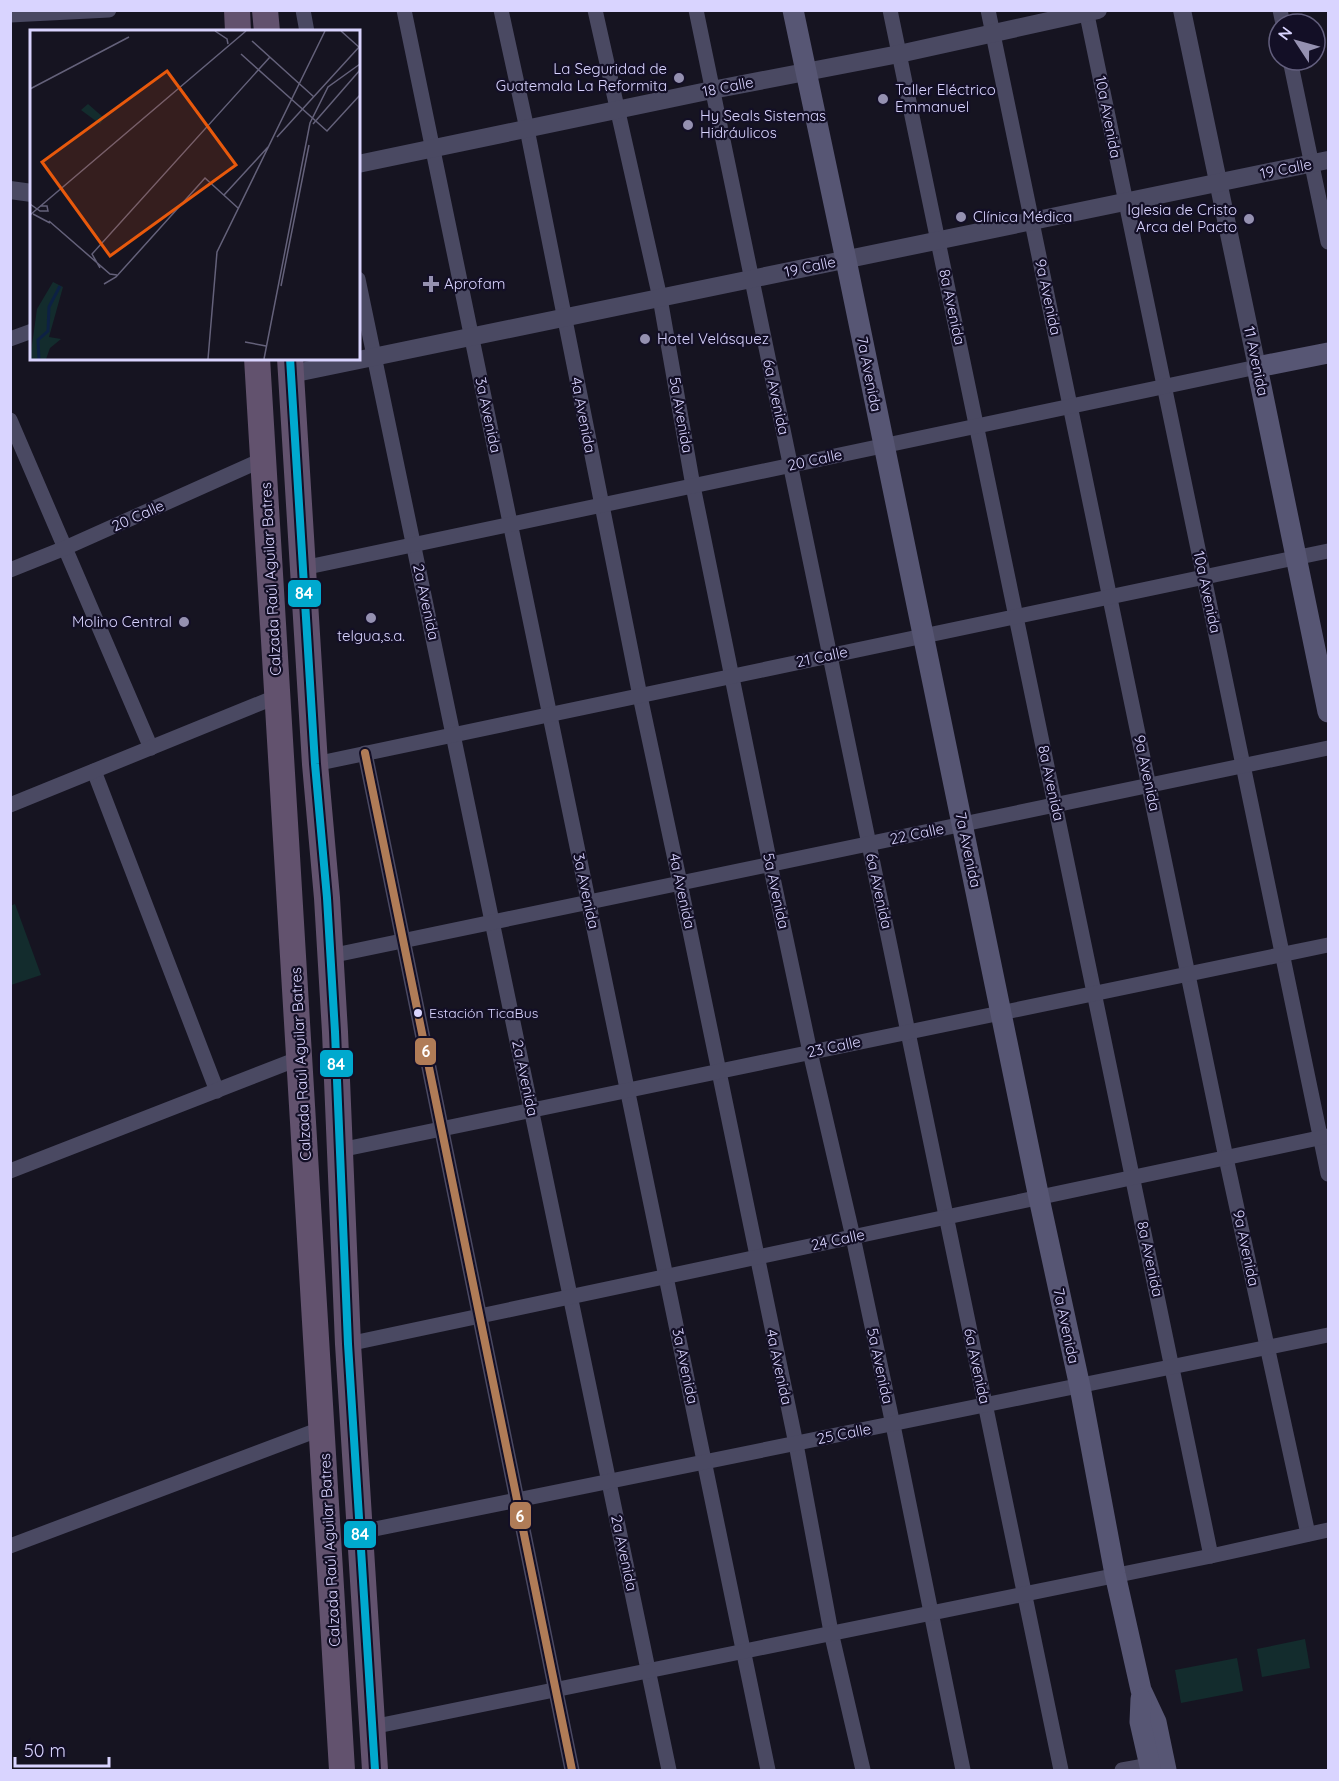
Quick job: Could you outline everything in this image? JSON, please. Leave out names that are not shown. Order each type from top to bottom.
[{"type":"highway","points":[[237,10],[238,30]]},
{"type":"highway","points":[[265,10],[267,30]]},
{"type":"highway","name":"Calzada Raúl Aguilar Batres","points":[[257,360],[342,1770]]},
{"type":"highway","name":"Calzada Raúl Aguilar Batres","points":[[290,366],[315,764],[330,956],[348,1344],[375,1770]]},
{"type":"main road","name":"7a Avenida","points":[[793,10],[1080,1387],[1115,1574],[1141,1690],[1140,1722],[1156,1769]]},
{"type":"main road","name":"20 Calle","points":[[1257,368],[1329,353]]},
{"type":"main road","name":"11 Avenida","points":[[1257,368],[1329,712]]},
{"type":"street","points":[[10,15],[109,10]]},
{"type":"street","points":[[303,10],[307,30]]},
{"type":"street","name":"3a Avenida","points":[[404,10],[768,1770]]},
{"type":"street","name":"4a Avenida","points":[[501,10],[527,129],[640,696],[796,1444],[831,1632],[863,1770]]},
{"type":"street","name":"5a Avenida","points":[[595,10],[660,298],[693,486],[770,864],[853,1237],[963,1770]]},
{"type":"street","name":"6a Avenida","points":[[696,10],[1061,1770]]},
{"type":"street","name":"8a Avenida","points":[[890,10],[1211,1556]]},
{"type":"street","name":"9a Avenida","points":[[988,10],[1226,1158],[1308,1534]]},
{"type":"street","name":"11 Avenida","points":[[1182,10],[1257,368]]},
{"type":"street","name":"18 Calle","points":[[360,164],[712,90],[899,54],[1090,11]]},
{"type":"street","name":"10a Avenida","points":[[1090,11],[1125,202],[1283,954],[1325,1137],[1329,1174]]},
{"type":"street","points":[[1294,72],[1320,162],[1329,242]]},
{"type":"street","name":"19 Calle","points":[[360,359],[1320,162]]},
{"type":"street","points":[[10,190],[30,193]]},
{"type":"street","name":"2a Avenida","points":[[360,288],[669,1770]]},
{"type":"street","points":[[10,339],[30,332]]},
{"type":"street","name":"19 Calle","points":[[290,366],[347,360]]},
{"type":"street","name":"20 Calle","points":[[303,568],[1257,368]]},
{"type":"street","points":[[10,420],[151,748]]},
{"type":"street","name":"20 Calle","points":[[10,570],[65,548],[264,459]]},
{"type":"street","name":"21 Calle","points":[[315,764],[1329,551]]},
{"type":"street","points":[[10,805],[278,696]]},
{"type":"street","name":"22 Calle","points":[[330,956],[1329,748]]},
{"type":"street","points":[[365,753],[572,1770]]},
{"type":"street","points":[[94,771],[217,1091]]},
{"type":"street","name":"23 Calle","points":[[340,1150],[1329,945]]},
{"type":"street","points":[[10,1171],[300,1058]]},
{"type":"street","name":"24 Calle","points":[[348,1344],[1325,1137]]},
{"type":"street","name":"25 Calle","points":[[360,1532],[1329,1335]]},
{"type":"street","points":[[10,1546],[323,1428]]},
{"type":"street","points":[[372,1726],[1329,1530]]},
{"type":"street","points":[[1122,1770],[1156,1769]]},
{"type":"green space","points":[[15,904],[41,975],[11,985],[10,906]]},
{"type":"green space","points":[[1305,1639],[1310,1668],[1262,1677],[1257,1649]]},
{"type":"green space","points":[[1237,1658],[1243,1691],[1181,1703],[1175,1670]]},
{"type":"transit line","name":"84","points":[[290,360],[315,764],[327,898],[348,1344],[375,1770]]},
{"type":"transit line","name":"6","points":[[365,753],[572,1770]]},
{"type":"place","name":"La Seguridad de Guatemala La Reformita","points":[[679,78]]},
{"type":"place","name":"Taller Eléctrico Emmanuel","points":[[883,99]]},
{"type":"place","name":"Hy Seals Sistemas Hidráulicos","points":[[688,125]]},
{"type":"place","name":"Clínica Médica","points":[[961,217]]},
{"type":"place","name":"Iglesia de Cristo Arca del Pacto","points":[[1249,219]]},
{"type":"place","name":"Aprofam","points":[[431,284]]},
{"type":"place","name":"Hotel Velásquez","points":[[645,339]]},
{"type":"place","name":"telgua,s.a.","points":[[371,618]]},
{"type":"place","name":"Molino Central","points":[[184,622]]},
{"type":"place","name":"Estación TicaBus","points":[[418,1013]]}]
